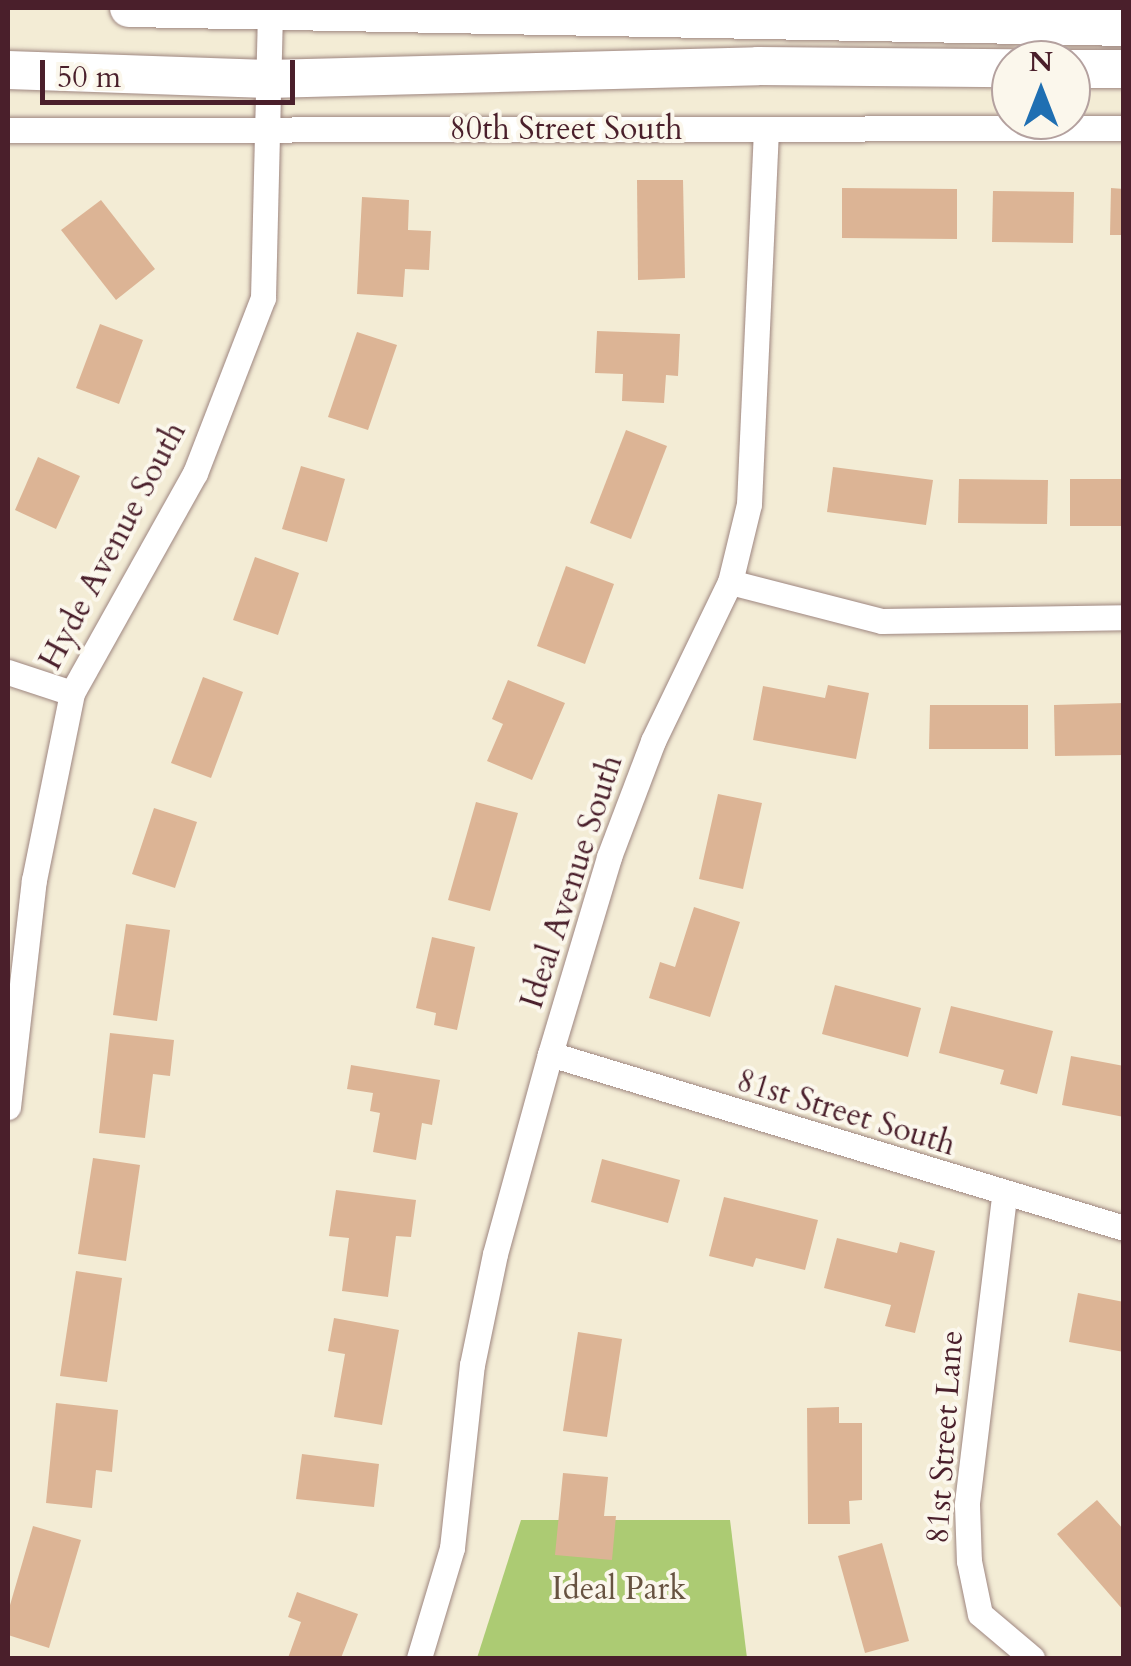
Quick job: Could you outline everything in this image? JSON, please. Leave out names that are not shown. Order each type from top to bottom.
[{"type":"main road","points":[[129,8],[1124,28]]},
{"type":"main road","name":"80th Street South","points":[[8,70],[268,79],[758,66],[991,68]]},
{"type":"main road","points":[[1091,69],[1124,69]]},
{"type":"street","name":"Hyde Avenue South","points":[[8,1107],[34,880],[72,693],[194,473],[263,298],[270,10]]},
{"type":"street","name":"80th Street South","points":[[8,130],[1124,128]]},
{"type":"street","name":"Ideal Avenue South","points":[[418,1658],[452,1548],[472,1366],[496,1254],[550,1054],[615,840],[653,741],[730,582],[749,504],[766,129]]},
{"type":"street","points":[[730,582],[882,621],[1124,617]]},
{"type":"street","points":[[8,672],[72,693]]},
{"type":"street","name":"81st Street South","points":[[550,1054],[1004,1196],[1124,1228]]},
{"type":"street","name":"81st Street Lane","points":[[1004,1196],[967,1506],[969,1561],[980,1614],[1032,1658]]},
{"type":"green space","name":"Ideal Park","points":[[521,1520],[730,1520],[747,1658],[477,1658]]},
{"type":"building","points":[[637,180],[683,180],[685,278],[638,280]]},
{"type":"building","points":[[842,188],[957,189],[957,239],[842,238]]},
{"type":"building","points":[[1111,188],[1124,189],[1124,235],[1110,235]]},
{"type":"building","points":[[993,191],[1074,192],[1073,243],[992,242]]},
{"type":"building","points":[[362,197],[409,200],[408,230],[431,231],[429,270],[405,269],[403,297],[357,294]]},
{"type":"building","points":[[101,200],[155,269],[116,300],[61,230]]},
{"type":"building","points":[[100,324],[143,340],[119,404],[76,388]]},
{"type":"building","points":[[597,331],[680,334],[678,376],[666,375],[664,403],[622,401],[623,374],[595,373]]},
{"type":"building","points":[[357,332],[397,345],[368,430],[328,417]]},
{"type":"building","points":[[626,430],[667,446],[631,539],[590,523]]},
{"type":"building","points":[[38,457],[80,476],[56,529],[15,510]]},
{"type":"building","points":[[301,466],[345,479],[327,542],[282,529]]},
{"type":"building","points":[[833,467],[933,480],[926,525],[827,512]]},
{"type":"building","points":[[959,479],[1048,480],[1047,524],[958,523]]},
{"type":"building","points":[[1070,479],[1124,479],[1124,526],[1070,526]]},
{"type":"building","points":[[255,557],[299,573],[278,635],[233,620]]},
{"type":"building","points":[[566,566],[614,584],[585,664],[537,646]]},
{"type":"building","points":[[203,677],[243,692],[211,778],[171,763]]},
{"type":"building","points":[[508,680],[565,703],[532,780],[487,761],[503,724],[492,719]]},
{"type":"building","points":[[828,685],[869,693],[856,759],[753,740],[763,686],[825,698]]},
{"type":"building","points":[[1124,703],[1124,755],[1055,756],[1054,705]]},
{"type":"building","points":[[930,705],[1028,705],[1028,749],[929,749]]},
{"type":"building","points":[[718,794],[762,803],[743,889],[699,879]]},
{"type":"building","points":[[476,802],[518,813],[490,911],[448,900]]},
{"type":"building","points":[[154,808],[197,822],[175,888],[132,874]]},
{"type":"building","points":[[694,907],[740,922],[710,1017],[649,998],[660,962],[675,967]]},
{"type":"building","points":[[126,924],[170,930],[157,1021],[113,1015]]},
{"type":"building","points":[[432,937],[475,947],[457,1030],[434,1025],[436,1013],[416,1008]]},
{"type":"building","points":[[835,985],[921,1008],[908,1057],[822,1034]]},
{"type":"building","points":[[951,1006],[1053,1031],[1037,1094],[1000,1084],[1004,1070],[939,1053]]},
{"type":"building","points":[[110,1033],[174,1040],[170,1076],[153,1074],[145,1138],[99,1133]]},
{"type":"building","points":[[1071,1056],[1124,1066],[1124,1117],[1062,1105]]},
{"type":"building","points":[[351,1065],[440,1080],[432,1125],[422,1123],[416,1160],[373,1152],[380,1113],[370,1111],[373,1093],[347,1089]]},
{"type":"building","points":[[93,1158],[140,1165],[126,1261],[78,1254]]},
{"type":"building","points":[[602,1159],[680,1180],[668,1223],[591,1202]]},
{"type":"building","points":[[336,1190],[416,1200],[411,1237],[396,1236],[388,1297],[342,1291],[349,1238],[329,1236]]},
{"type":"building","points":[[724,1197],[818,1220],[805,1270],[756,1258],[753,1267],[709,1256]]},
{"type":"building","points":[[837,1238],[897,1253],[900,1242],[935,1251],[915,1333],[885,1326],[891,1305],[824,1288]]},
{"type":"building","points":[[76,1271],[122,1278],[107,1382],[60,1376]]},
{"type":"building","points":[[1078,1293],[1124,1302],[1124,1352],[1069,1342]]},
{"type":"building","points":[[334,1318],[399,1330],[382,1425],[334,1417],[345,1354],[328,1351]]},
{"type":"building","points":[[578,1332],[622,1339],[607,1437],[563,1431]]},
{"type":"building","points":[[56,1403],[118,1410],[112,1472],[96,1470],[92,1508],[46,1503]]},
{"type":"building","points":[[839,1407],[839,1423],[862,1423],[862,1500],[849,1501],[850,1524],[808,1524],[807,1408]]},
{"type":"building","points":[[302,1454],[379,1464],[374,1507],[296,1499]]},
{"type":"building","points":[[563,1473],[608,1477],[604,1516],[616,1516],[612,1560],[555,1555]]},
{"type":"building","points":[[1097,1500],[1124,1530],[1124,1611],[1057,1534]]},
{"type":"building","points":[[33,1526],[81,1540],[49,1648],[8,1635],[8,1612]]},
{"type":"building","points":[[882,1543],[909,1641],[865,1653],[838,1556]]},
{"type":"building","points":[[297,1592],[358,1614],[341,1658],[288,1658],[301,1622],[288,1617]]}]
